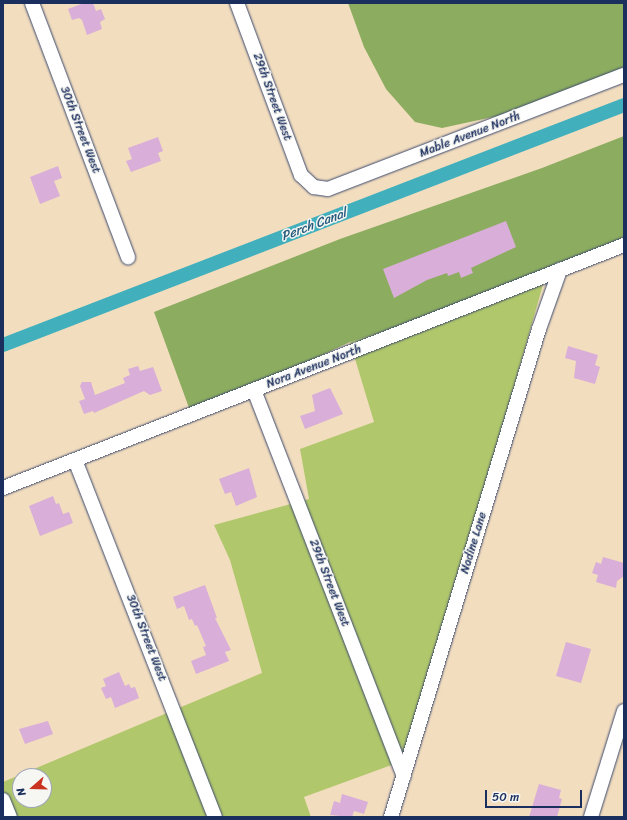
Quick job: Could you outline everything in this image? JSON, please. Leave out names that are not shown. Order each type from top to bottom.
[{"type":"street","name":"30th Street West","points":[[32,3],[128,257]]},
{"type":"street","name":"29th Street West","points":[[237,3],[301,175],[314,187]]},
{"type":"street","name":"Mable Avenue North","points":[[314,187],[328,189],[624,75]]},
{"type":"street","name":"Nora Avenue North","points":[[3,488],[624,245]]},
{"type":"street","name":"Nadine Lane","points":[[391,817],[539,329],[560,270]]},
{"type":"street","name":"29th Street West","points":[[254,390],[404,776]]},
{"type":"street","name":"30th Street West","points":[[76,460],[215,817]]},
{"type":"street","points":[[591,817],[624,711]]},
{"type":"street","points":[[3,800],[10,817]]},
{"type":"green space","points":[[348,3],[624,3],[624,79],[520,111],[442,128],[415,122],[386,89],[364,47]]},
{"type":"green space","points":[[624,136],[624,249],[544,281],[350,342],[192,416],[154,312],[340,239],[542,168]]},
{"type":"green space","points":[[544,281],[408,759],[304,797],[311,817],[3,817],[3,782],[12,778],[12,808],[52,808],[52,768],[36,768],[262,673],[230,560],[214,525],[309,499],[300,449],[374,422],[350,342]]},
{"type":"building","points":[[84,3],[93,3],[96,11],[101,9],[105,19],[100,22],[102,29],[87,35],[82,20],[79,18],[72,20],[68,9]]},
{"type":"building","points":[[158,137],[163,151],[158,153],[161,161],[131,172],[126,161],[132,159],[128,148]]},
{"type":"building","points":[[58,166],[62,178],[54,181],[60,196],[40,204],[30,177]]},
{"type":"building","points":[[506,221],[516,247],[471,268],[473,273],[461,278],[459,272],[448,276],[447,273],[427,280],[394,298],[383,269]]},
{"type":"building","points":[[568,346],[598,355],[595,365],[600,367],[595,384],[574,378],[576,361],[565,358]]},
{"type":"building","points":[[138,366],[140,371],[153,367],[162,391],[150,395],[144,391],[94,413],[93,411],[84,414],[79,401],[85,399],[80,386],[82,382],[91,382],[95,395],[125,383],[123,378],[130,375],[128,369]]},
{"type":"building","points":[[330,388],[343,414],[305,429],[300,416],[315,411],[312,395]]},
{"type":"building","points":[[249,468],[257,497],[236,506],[231,492],[225,494],[219,479]]},
{"type":"building","points":[[53,496],[56,504],[59,503],[63,514],[69,512],[73,523],[40,536],[29,506]]},
{"type":"building","points":[[603,557],[624,563],[624,576],[617,581],[616,588],[596,582],[598,575],[592,573],[596,562],[601,564]]},
{"type":"building","points":[[205,585],[217,618],[215,618],[231,650],[225,652],[229,661],[196,674],[191,661],[206,655],[203,647],[206,646],[197,625],[195,626],[192,619],[189,620],[184,606],[177,609],[173,597]]},
{"type":"building","points":[[566,642],[591,649],[581,683],[556,676]]},
{"type":"building","points":[[119,672],[125,686],[129,684],[131,688],[135,687],[139,698],[115,708],[111,697],[106,699],[101,688],[106,686],[103,679]]},
{"type":"building","points":[[48,721],[53,734],[25,744],[19,729]]},
{"type":"building","points":[[539,784],[561,790],[559,798],[562,799],[557,817],[529,817]]},
{"type":"building","points":[[342,794],[368,802],[364,814],[354,811],[352,817],[330,815],[334,801],[340,803]]},
{"type":"waterway","name":"Perch Canal","points":[[3,345],[624,105]]}]
